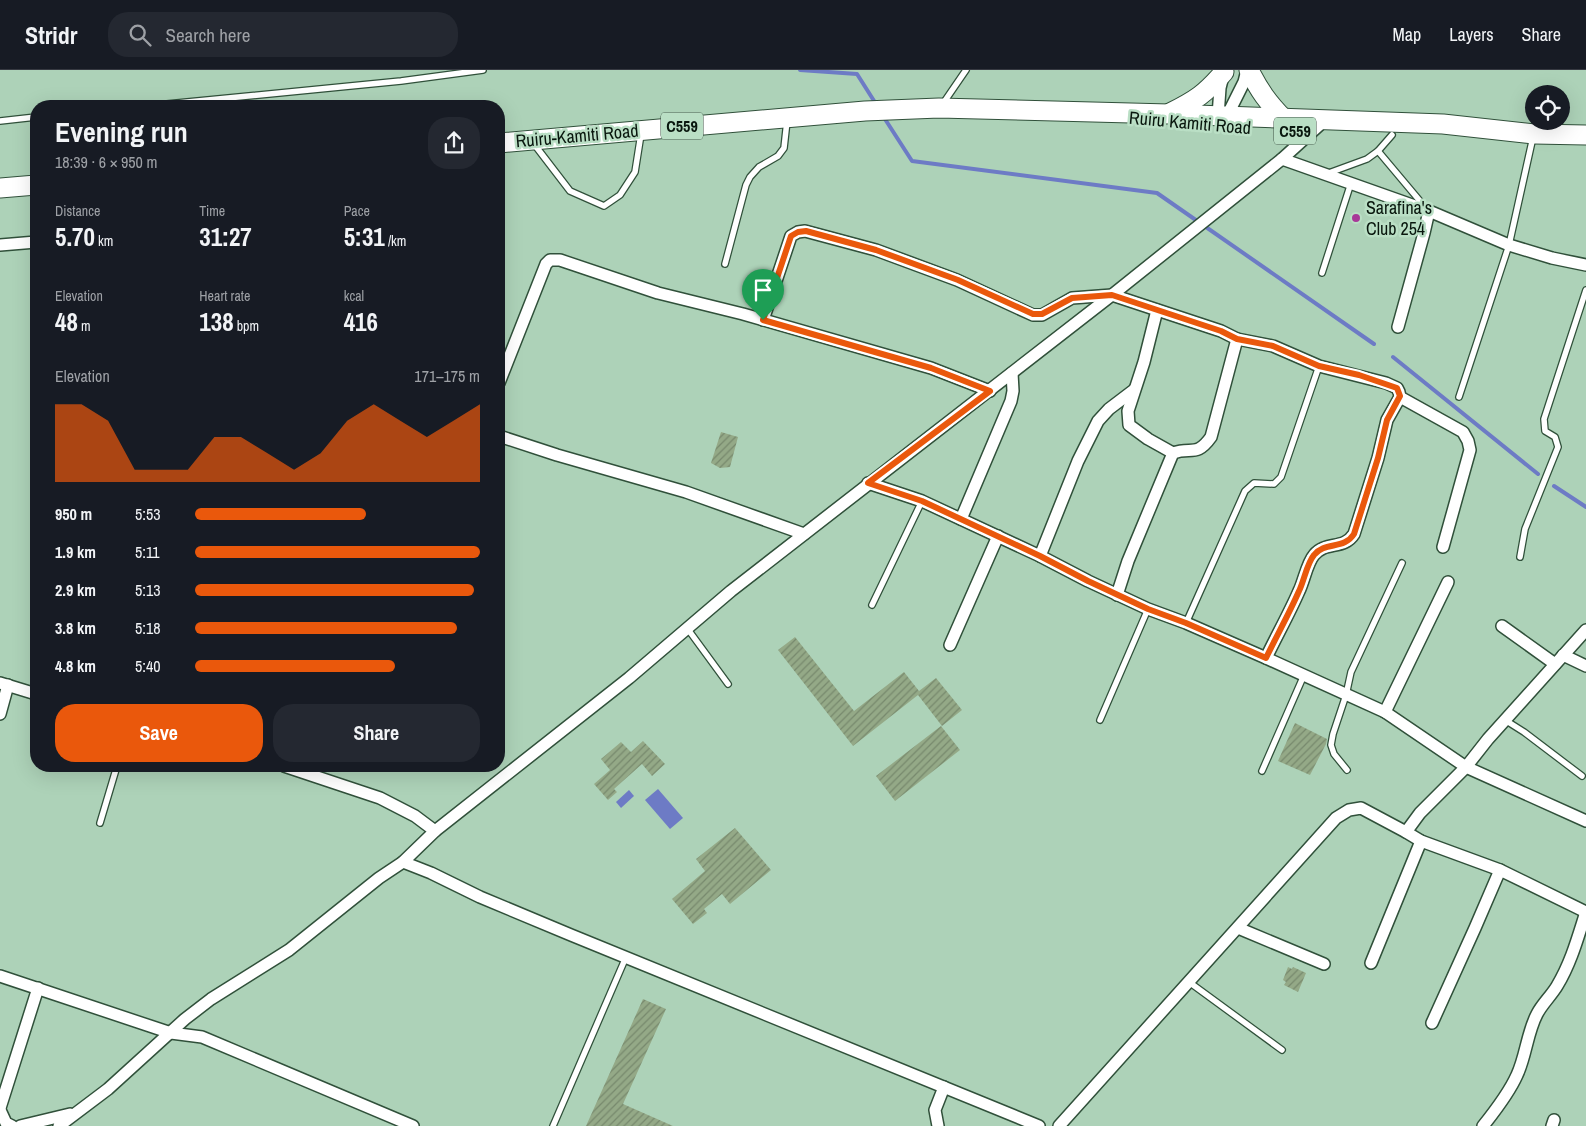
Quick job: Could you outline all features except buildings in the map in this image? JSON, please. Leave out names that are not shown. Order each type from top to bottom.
[{"type":"main road","points":[[1248,70],[1270,105],[1284,119]]},
{"type":"main road","points":[[1169,114],[1198,98],[1211,87],[1222,72]]},
{"type":"main road","name":"Ruiru Kamiti Road","points":[[865,111],[939,108],[1169,114],[1284,119],[1319,126],[1392,135],[1525,133]]},
{"type":"main road","name":"Ruiru-Kamiti Road","points":[[505,142],[865,111]]},
{"type":"main road","name":"Ruiru Kamiti Road","points":[[1074,112],[1177,124],[1319,126],[1443,124],[1525,133],[1586,136]]},
{"type":"main road","points":[[0,188],[30,186]]},
{"type":"street","points":[[1223,116],[1241,89],[1248,70]]},
{"type":"street","points":[[1222,72],[1220,88],[1223,116]]},
{"type":"street","points":[[59,1126],[108,1089],[185,1019],[211,999],[289,950],[379,878],[403,862],[435,831],[630,678],[732,591],[868,483],[990,391],[1112,295],[1282,159],[1319,126]]},
{"type":"street","points":[[1282,159],[1429,211],[1509,245],[1552,258],[1586,265]]},
{"type":"street","points":[[1398,327],[1429,211]]},
{"type":"street","points":[[763,320],[791,236],[798,232],[806,231],[885,253],[958,280],[1033,314],[1042,314],[1072,298],[1112,295],[1221,331],[1237,339],[1273,346],[1319,366],[1359,375],[1393,386],[1400,396],[1463,432],[1468,441],[1470,450],[1443,547]]},
{"type":"street","points":[[0,245],[30,242]]},
{"type":"street","points":[[505,356],[546,264],[550,260],[560,260],[658,293],[763,320],[931,368],[990,391]]},
{"type":"street","points":[[1157,310],[1144,362],[1128,411],[1129,425],[1148,439],[1173,453]]},
{"type":"street","points":[[1117,595],[1128,561],[1173,453],[1179,450],[1194,451],[1204,446],[1211,437],[1237,339]]},
{"type":"street","points":[[961,519],[1010,401],[1013,391],[1012,373]]},
{"type":"street","points":[[1040,556],[1078,460],[1098,421],[1109,409],[1134,390]]},
{"type":"street","points":[[1266,658],[1300,590],[1314,555],[1323,548],[1350,541],[1354,534],[1378,458],[1387,420],[1400,396]]},
{"type":"street","points":[[505,438],[686,492],[804,534]]},
{"type":"street","points":[[868,483],[922,501],[1040,556],[1117,595],[1186,623],[1385,712],[1466,767],[1586,821]]},
{"type":"street","points":[[950,645],[998,536]]},
{"type":"street","points":[[1385,712],[1448,582]]},
{"type":"street","points":[[1502,626],[1555,664]]},
{"type":"street","points":[[1406,832],[1420,813],[1466,767],[1505,720],[1586,630]]},
{"type":"street","points":[[1563,655],[1586,666]]},
{"type":"street","points":[[0,714],[4,684],[30,692]]},
{"type":"street","points":[[302,772],[380,798],[415,816],[435,831]]},
{"type":"street","points":[[1059,1126],[1336,818],[1349,810],[1361,808],[1421,841],[1500,870],[1586,912],[1574,951],[1565,971],[1556,988],[1538,1013],[1527,1038],[1517,1075],[1495,1111],[1483,1126]]},
{"type":"street","points":[[1372,963],[1421,841]]},
{"type":"street","points":[[403,862],[432,873],[480,897],[1035,1125]]},
{"type":"street","points":[[1432,1023],[1500,870]]},
{"type":"street","points":[[1238,928],[1324,964]]},
{"type":"street","points":[[0,976],[171,1033],[202,1037],[413,1126]]},
{"type":"street","points":[[12,1126],[6,1123],[0,1109],[38,988]]},
{"type":"street","points":[[938,1126],[935,1110],[944,1087]]},
{"type":"street","points":[[20,1126],[78,1112]]},
{"type":"lane","points":[[207,100],[401,81],[483,70]]},
{"type":"lane","points":[[939,108],[966,70]]},
{"type":"lane","points":[[0,120],[30,118]]},
{"type":"lane","points":[[725,264],[746,185],[750,177],[759,168],[778,156],[784,148],[787,119]]},
{"type":"lane","points":[[531,140],[570,191],[604,206],[620,194],[635,172],[642,130]]},
{"type":"lane","points":[[1459,397],[1509,245],[1525,133]]},
{"type":"lane","points":[[1325,174],[1367,159],[1378,151],[1392,135]]},
{"type":"lane","points":[[1378,151],[1429,211]]},
{"type":"lane","points":[[1322,273],[1351,183]]},
{"type":"lane","points":[[1520,557],[1525,529],[1558,447],[1555,437],[1545,431],[1544,419],[1586,290]]},
{"type":"lane","points":[[1186,623],[1245,491],[1254,483],[1274,484],[1281,478],[1319,366]]},
{"type":"lane","points":[[872,606],[922,501]]},
{"type":"lane","points":[[1347,770],[1338,761],[1331,745],[1333,734],[1346,695],[1351,672],[1402,563]]},
{"type":"lane","points":[[1100,720],[1148,609]]},
{"type":"lane","points":[[687,628],[728,684]]},
{"type":"lane","points":[[1262,771],[1304,675]]},
{"type":"lane","points":[[1505,720],[1531,737],[1582,776]]},
{"type":"lane","points":[[100,823],[115,772]]},
{"type":"lane","points":[[553,1126],[626,957]]},
{"type":"lane","points":[[1189,982],[1282,1050]]},
{"type":"water","points":[[658,789],[683,818],[670,829],[645,800]]},
{"type":"water","points":[[629,790],[634,796],[621,808],[616,802]]},
{"type":"waterway","points":[[800,70],[857,74],[876,104]]},
{"type":"waterway","points":[[883,116],[912,161],[1157,193],[1374,344]]},
{"type":"waterway","points":[[1393,357],[1538,474]]},
{"type":"waterway","points":[[1554,486],[1586,507]]},
{"type":"place","name":"Sarafina's Club 254","points":[[1356,218]]},
{"type":"route","points":[[806,231],[876,250],[958,280],[1033,314],[1042,314],[1072,298],[1112,295],[1221,331],[1237,339],[1273,346],[1319,366],[1359,375],[1393,386],[1397,388],[1400,396],[1387,420],[1378,458],[1354,534],[1350,541],[1323,548],[1314,555],[1300,590],[1266,658],[1186,623],[1148,609],[922,501],[868,483],[990,391],[931,368],[763,320],[791,236],[798,232],[806,231]]}]
